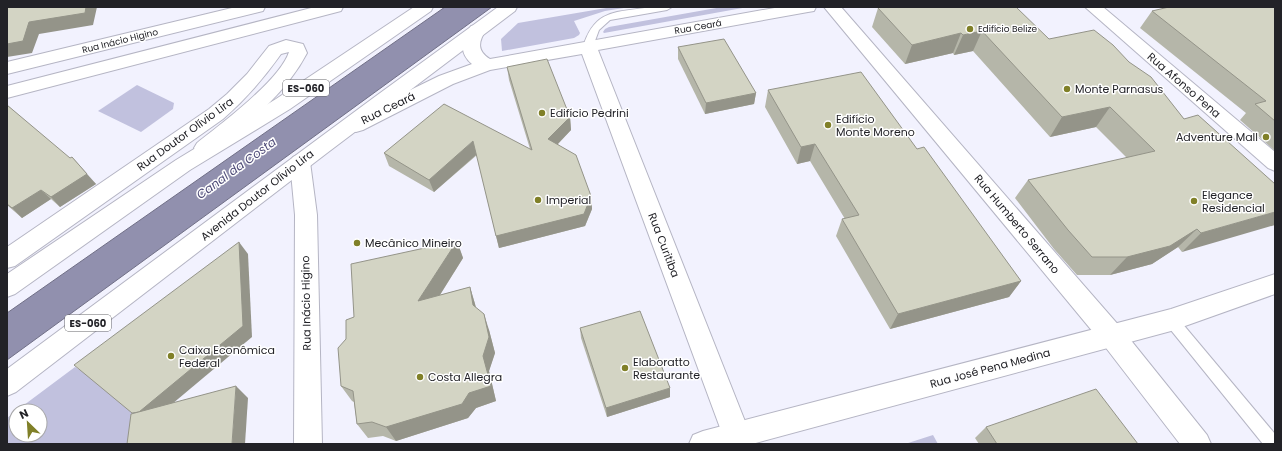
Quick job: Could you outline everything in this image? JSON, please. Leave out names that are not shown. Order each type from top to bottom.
[{"type":"street","name":"Rua Inácio Higino","points":[[7,68],[257,7]]},
{"type":"street","points":[[7,92],[335,7]]},
{"type":"street","name":"ES-060","points":[[7,286],[183,165],[283,104],[426,7]]},
{"type":"street","name":"Avenida Doutor Olívio Lira","points":[[7,384],[335,135],[509,7]]},
{"type":"street","name":"Rua Ceará","points":[[335,135],[446,80],[487,65],[808,7]]},
{"type":"street","name":"Rua Humberto Serrano","points":[[832,7],[1112,336],[1197,444]]},
{"type":"street","name":"Rua Afonso Pena","points":[[1093,7],[1275,164]]},
{"type":"street","points":[[477,30],[471,42],[470,49],[479,61],[487,65]]},
{"type":"street","name":"Rua Doutor Olívio Lira","points":[[7,259],[216,114],[254,78],[275,50],[286,46],[297,48],[298,53],[288,70],[259,103],[183,165]]},
{"type":"street","name":"Rua Curitiba","points":[[588,47],[738,439]]},
{"type":"street","name":"Rua Inácio Higino","points":[[300,162],[306,215],[308,444]]},
{"type":"street","name":"Rua José Pena Medina","points":[[702,444],[738,439],[1171,320],[1275,284]]},
{"type":"lane","points":[[588,47],[594,29],[600,22],[607,18],[667,7]]},
{"type":"lane","points":[[1171,320],[1273,444]]},
{"type":"shaded area","points":[[612,7],[630,7],[605,11],[574,21],[580,33],[574,38],[502,51],[501,39],[518,23]]},
{"type":"shaded area","points":[[722,7],[748,7],[603,32],[609,27]]},
{"type":"shaded area","points":[[137,85],[174,103],[173,109],[141,132],[98,111]]},
{"type":"shaded area","points":[[75,367],[88,375],[147,425],[145,444],[7,444],[8,417],[8,443],[48,443],[48,403],[27,403]]},
{"type":"shaded area","points":[[933,435],[938,444],[905,444]]},
{"type":"water","name":"Canal da Costa","points":[[445,7],[492,7],[7,360],[7,313]]},
{"type":"building","points":[[7,7],[86,7],[85,13],[29,22],[23,41],[7,44]]},
{"type":"building","points":[[1016,7],[1049,39],[1094,30],[1113,45],[1129,62],[1151,77],[1184,119],[1198,115],[1275,184],[1275,212],[1201,233],[1197,229],[1170,246],[1127,257],[1092,257],[1028,180],[1155,151],[1110,107],[1062,117],[982,31],[963,35],[961,33],[912,45],[878,8]]},
{"type":"building","points":[[1169,7],[1275,7],[1275,121],[1255,104],[1266,101],[1152,11]]},
{"type":"building","points":[[724,39],[756,93],[706,103],[678,47]]},
{"type":"building","points":[[547,59],[570,117],[548,139],[576,155],[591,196],[584,214],[496,236],[473,141],[429,180],[384,153],[444,104],[532,150],[507,67]]},
{"type":"building","points":[[861,72],[917,149],[924,147],[1021,281],[898,314],[842,219],[859,215],[815,144],[801,147],[768,90]]},
{"type":"building","points":[[7,105],[70,158],[72,157],[87,174],[51,197],[41,190],[12,208],[7,204]]},
{"type":"building","points":[[457,241],[418,301],[470,287],[473,305],[484,314],[489,337],[483,356],[491,386],[469,393],[462,404],[386,427],[372,422],[357,424],[353,391],[341,386],[338,348],[346,339],[346,320],[354,317],[351,264]]},
{"type":"building","name":"Caixa Econômica Federal","points":[[239,242],[243,326],[139,412],[132,413],[74,365]]},
{"type":"building","name":"Elaboratto Restaurante","points":[[640,311],[670,388],[606,408],[580,328]]},
{"type":"building","points":[[236,386],[232,444],[127,444],[131,414]]},
{"type":"building","points":[[1096,389],[1138,444],[997,444],[986,427]]},
{"type":"place","name":"Edifício Belize","points":[[970,29]]},
{"type":"place","name":"Monte Parnasus","points":[[1067,89]]},
{"type":"place","name":"Edifício Pedrini","points":[[542,113]]},
{"type":"place","name":"Edifício Monte Moreno","points":[[828,125]]},
{"type":"place","name":"Adventure Mall","points":[[1266,137]]},
{"type":"place","name":"Imperial","points":[[538,200]]},
{"type":"place","name":"Elegance Residencial","points":[[1194,201]]},
{"type":"place","name":"Mecânico Mineiro","points":[[357,243]]},
{"type":"place","name":"Caixa Econômica Federal","points":[[171,356]]},
{"type":"place","name":"Elaboratto Restaurante","points":[[625,368]]},
{"type":"place","name":"Costa Allegra","points":[[420,377]]}]
